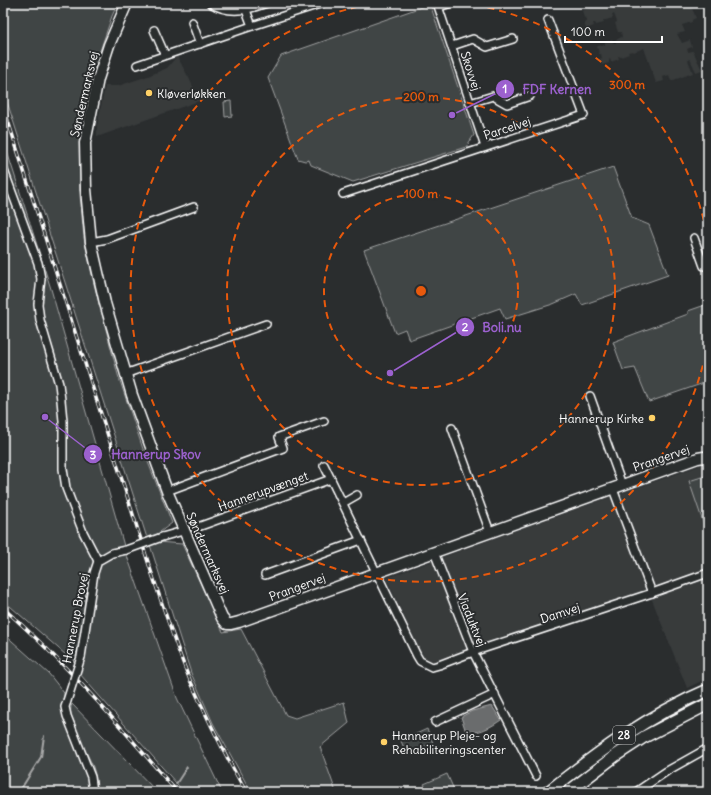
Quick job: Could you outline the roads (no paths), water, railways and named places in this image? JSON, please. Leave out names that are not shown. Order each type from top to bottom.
[{"type":"main road","name":"28","points":[[548,792],[608,746],[637,727],[667,710],[708,690]]},
{"type":"main road","name":"28","points":[[568,792],[615,756],[644,737],[708,704]]},
{"type":"street","name":"Søndermarksvej","points":[[127,3],[109,45],[98,79],[85,143],[86,189],[91,242],[105,303],[125,374],[145,433],[166,491],[226,624]]},
{"type":"street","points":[[210,3],[228,10],[237,7],[246,10],[267,3]]},
{"type":"street","points":[[137,65],[323,3]]},
{"type":"street","name":"Skovvej","points":[[450,3],[438,5],[485,147]]},
{"type":"street","points":[[246,10],[252,26]]},
{"type":"street","name":"Parcelvej","points":[[343,194],[584,115],[548,20]]},
{"type":"street","points":[[192,22],[200,44]]},
{"type":"street","points":[[154,30],[165,56]]},
{"type":"street","name":"Skovvej","points":[[452,46],[473,39],[487,47],[513,39]]},
{"type":"street","name":"Skovvej","points":[[470,103],[493,96],[507,104],[530,96]]},
{"type":"street","name":"Hannerup Brovej","points":[[3,168],[38,264],[41,279],[38,304],[39,319],[59,384],[63,421],[63,469],[66,488],[83,532],[98,561]]},
{"type":"street","points":[[91,242],[107,239],[194,207]]},
{"type":"street","points":[[694,238],[704,266],[708,264]]},
{"type":"street","points":[[125,374],[266,324]]},
{"type":"street","name":"Prangervej","points":[[590,396],[618,487]]},
{"type":"street","points":[[166,491],[283,448],[279,437],[324,421]]},
{"type":"street","points":[[452,428],[490,532]]},
{"type":"street","name":"Prangervej","points":[[226,624],[239,622],[698,458],[704,457],[708,459]]},
{"type":"street","points":[[324,465],[420,661],[432,666],[439,665],[474,652]]},
{"type":"street","name":"Hannerupvænget","points":[[195,528],[331,479]]},
{"type":"street","points":[[618,487],[652,593]]},
{"type":"street","points":[[342,503],[357,495]]},
{"type":"street","points":[[204,525],[206,533]]},
{"type":"street","name":"Hannerup Brovej","points":[[93,792],[91,777],[67,716],[65,707],[81,656],[94,573],[98,561],[112,553],[126,550],[183,531]]},
{"type":"street","points":[[265,575],[361,540]]},
{"type":"street","name":"Viaduktvej","points":[[434,552],[474,652],[536,776]]},
{"type":"street","name":"Damvej","points":[[474,652],[708,573]]},
{"type":"street","points":[[435,722],[495,694]]},
{"type":"street","points":[[636,792],[667,770],[708,748]]},
{"type":"waterway","points":[[19,792],[41,757],[44,736]]},
{"type":"waterway","points":[[176,784],[187,767]]},
{"type":"railway","points":[[3,105],[173,637],[203,708],[246,792]]},
{"type":"railway","points":[[3,608],[71,674],[114,720],[177,792]]},
{"type":"place","name":"Kløverløkken","points":[[149,93]]},
{"type":"place","name":"FDF Kernen","points":[[452,115]]},
{"type":"place","name":"Boli.nu","points":[[390,373]]},
{"type":"place","name":"Hannerup Skov","points":[[45,417]]},
{"type":"place","name":"Hannerup Kirke","points":[[652,418]]},
{"type":"place","name":"Hannerup Pleje- og Rehabiliteringscenter","points":[[384,742]]}]
